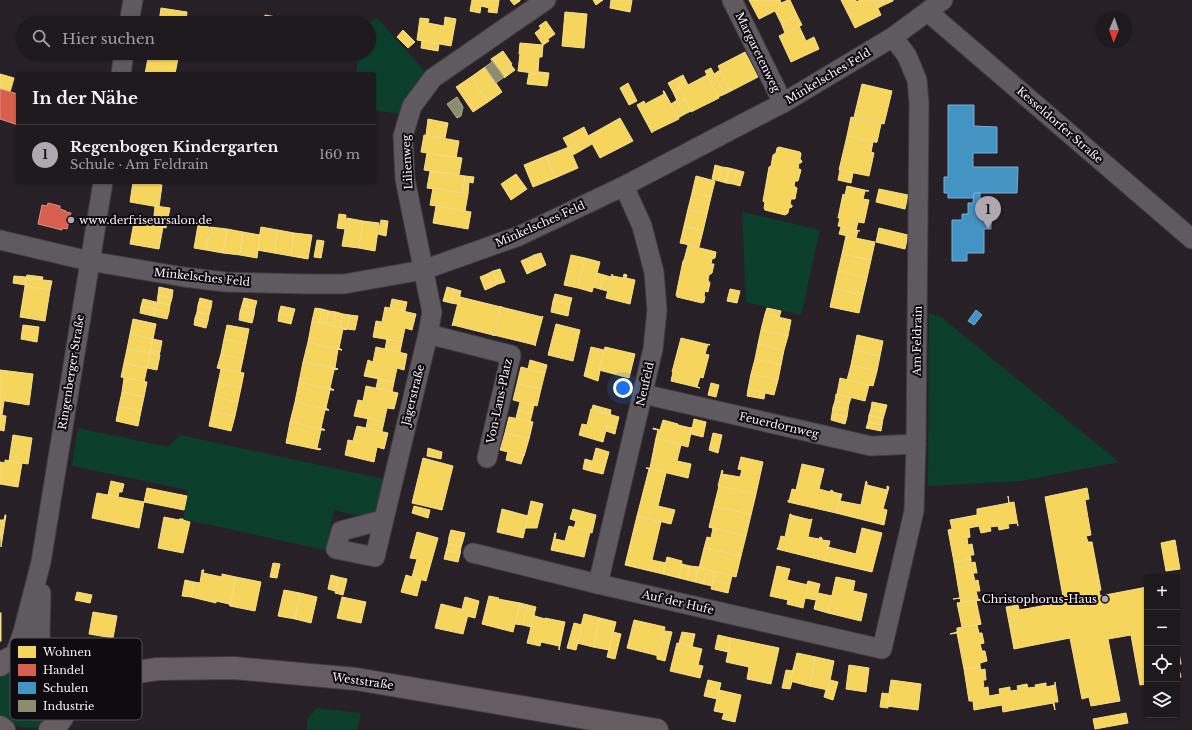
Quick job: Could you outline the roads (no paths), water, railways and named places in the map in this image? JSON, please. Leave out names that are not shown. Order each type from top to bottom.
[{"type":"main road","name":"Weststraße","points":[[142,671],[158,669],[234,668],[356,679],[657,730]]},
{"type":"main road","points":[[50,730],[61,720]]},
{"type":"main road","points":[[0,727],[4,730]]},
{"type":"street","points":[[130,16],[133,0]]},
{"type":"street","name":"Lilienweg","points":[[423,270],[405,179],[403,136],[412,106],[433,78],[546,0]]},
{"type":"street","name":"Margaretenweg","points":[[732,0],[783,103]]},
{"type":"street","name":"Minkelsches Feld","points":[[0,240],[89,261],[184,277],[225,282],[344,284],[423,270],[519,236],[624,186],[783,103],[893,37],[943,0]]},
{"type":"street","name":"Kesseldorfer Straße","points":[[928,12],[1192,239]]},
{"type":"street","name":"Am Feldrain","points":[[882,649],[914,511],[916,444],[919,103],[917,80],[907,56],[893,37]]},
{"type":"street","points":[[121,72],[123,60]]},
{"type":"street","name":"Ringenberger Straße","points":[[20,638],[23,632],[41,562],[103,184]]},
{"type":"street","name":"Neufeld","points":[[598,584],[653,349],[657,310],[654,272],[642,226],[624,186]]},
{"type":"street","name":"Jägerstraße","points":[[383,520],[432,312],[423,270]]},
{"type":"street","name":"Von-Lans-Platz","points":[[428,334],[511,355],[486,458]]},
{"type":"street","name":"Feuerdornweg","points":[[643,394],[871,446],[916,444]]},
{"type":"street","name":"Auf der Hufe","points":[[473,553],[598,584],[882,649]]},
{"type":"street","name":"Ringenberger Straße","points":[[40,638],[41,562]]},
{"type":"place","name":"www.derfriseursalon.de","points":[[71,220]]},
{"type":"place","name":"Regenbogen Kindergarten","points":[[988,229]]},
{"type":"place","name":"Christophorus-Haus","points":[[1105,599]]}]
